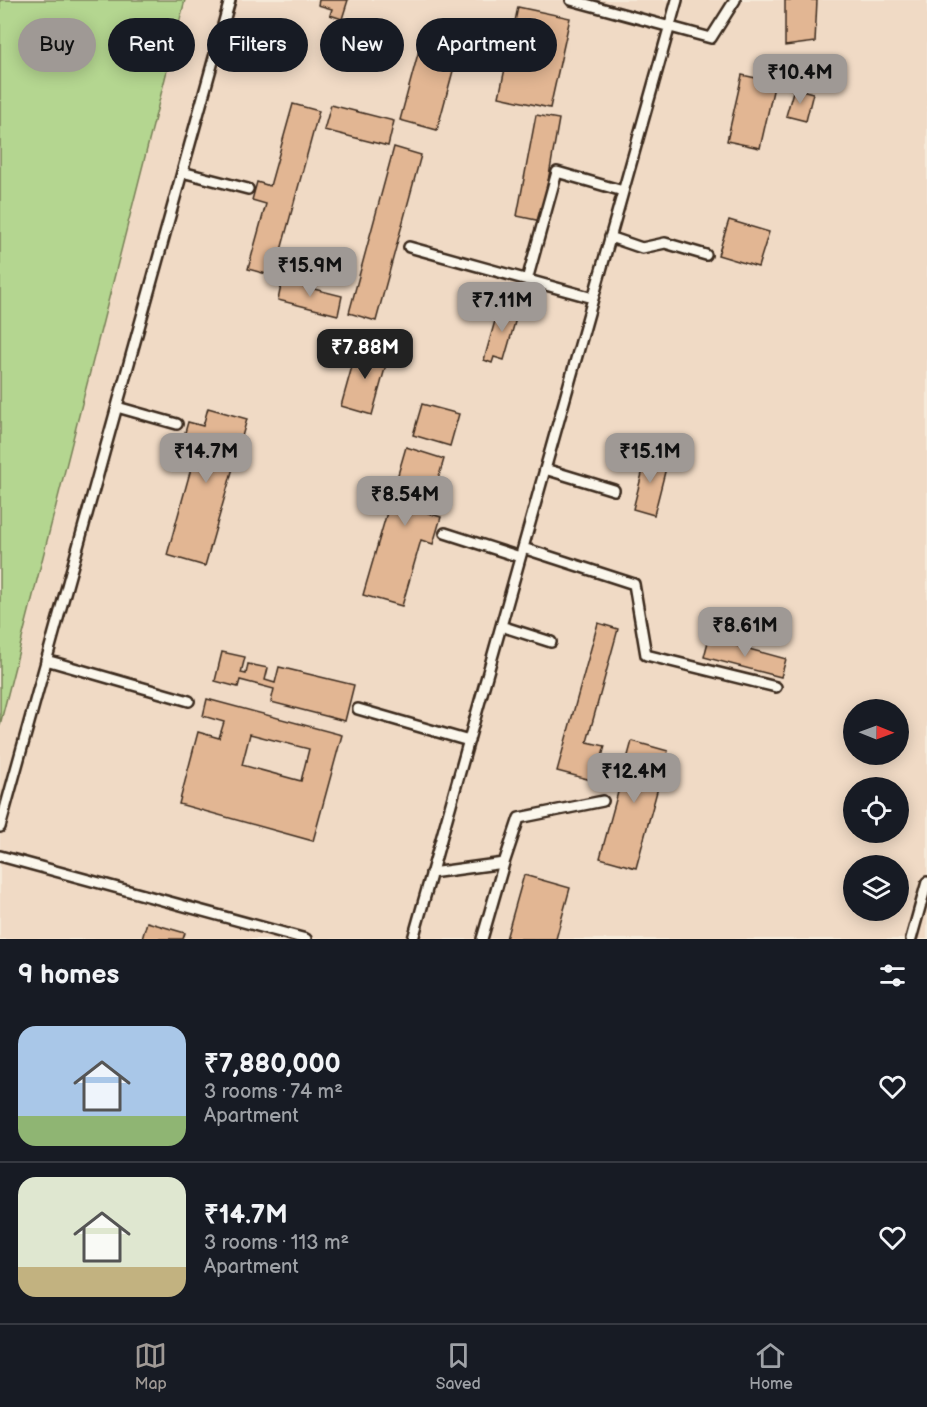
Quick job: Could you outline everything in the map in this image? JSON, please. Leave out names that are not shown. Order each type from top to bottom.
[{"type":"lane","points":[[0,827],[230,0]]},
{"type":"lane","points":[[571,0],[588,2],[711,38],[735,1]]},
{"type":"lane","points":[[413,939],[677,0]]},
{"type":"lane","points":[[182,172],[248,189]]},
{"type":"lane","points":[[527,280],[557,172],[623,191]]},
{"type":"lane","points":[[610,237],[642,248],[665,243],[706,255]]},
{"type":"lane","points":[[409,247],[593,298]]},
{"type":"lane","points":[[117,407],[177,424]]},
{"type":"lane","points":[[545,470],[614,490]]},
{"type":"lane","points":[[446,533],[634,584],[646,655],[776,687]]},
{"type":"lane","points":[[501,626],[551,642]]},
{"type":"lane","points":[[46,660],[189,701]]},
{"type":"lane","points":[[358,709],[469,741]]},
{"type":"lane","points":[[482,939],[519,818],[603,801]]},
{"type":"lane","points":[[0,856],[306,939]]},
{"type":"lane","points":[[431,873],[504,863]]},
{"type":"lane","points":[[911,939],[927,882]]},
{"type":"shaded area","points":[[0,0],[927,0],[927,939],[0,939]]},
{"type":"green space","points":[[0,0],[185,0],[180,18],[108,18],[108,72],[167,72],[0,725]]},
{"type":"building","points":[[319,0],[348,0],[342,18],[330,15],[332,9],[318,5]]},
{"type":"building","points":[[785,0],[817,0],[815,42],[785,46]]},
{"type":"building","points":[[518,7],[570,18],[550,108],[499,97],[504,72],[557,72],[557,18],[516,18]]},
{"type":"building","points":[[416,61],[416,72],[453,72],[437,130],[400,120]]},
{"type":"building","points":[[742,75],[775,82],[760,148],[727,141]]},
{"type":"building","points":[[794,88],[813,93],[806,121],[786,116]]},
{"type":"building","points":[[293,104],[319,111],[274,276],[248,269],[266,204],[252,200],[257,182],[270,186]]},
{"type":"building","points":[[331,105],[394,121],[388,146],[324,130]]},
{"type":"building","points":[[536,115],[559,119],[541,221],[517,216]]},
{"type":"building","points":[[394,147],[421,155],[376,321],[349,313]]},
{"type":"building","points":[[729,220],[769,232],[758,267],[718,255]]},
{"type":"building","points":[[282,281],[342,296],[338,315],[278,300]]},
{"type":"building","points":[[500,303],[519,308],[504,360],[494,357],[492,363],[484,360]]},
{"type":"building","points":[[358,345],[389,354],[372,415],[341,406]]},
{"type":"building","points":[[422,404],[459,414],[450,446],[413,435]]},
{"type":"building","points":[[208,408],[247,419],[205,566],[167,555],[197,447],[182,443],[188,422],[203,426]]},
{"type":"building","points":[[406,447],[444,459],[428,513],[441,517],[433,544],[421,540],[402,606],[363,595]]},
{"type":"building","points":[[647,454],[668,460],[654,515],[633,509]]},
{"type":"building","points":[[598,623],[618,629],[587,742],[605,746],[595,781],[557,771]]},
{"type":"building","points":[[709,638],[786,659],[781,677],[704,657]]},
{"type":"building","points":[[222,652],[245,657],[241,673],[246,674],[248,664],[268,668],[265,680],[275,683],[279,667],[354,685],[345,721],[271,702],[274,689],[240,680],[238,687],[215,681]]},
{"type":"building","points":[[207,699],[342,735],[313,841],[179,804],[198,732],[219,738],[224,722],[203,716]],"holes":[[[250,734],[309,749],[301,781],[242,765]]]},
{"type":"building","points":[[632,741],[668,751],[636,868],[600,858]]},
{"type":"building","points":[[524,875],[570,888],[556,939],[506,939]]},
{"type":"building","points":[[147,922],[185,933],[183,939],[142,939]]}]
